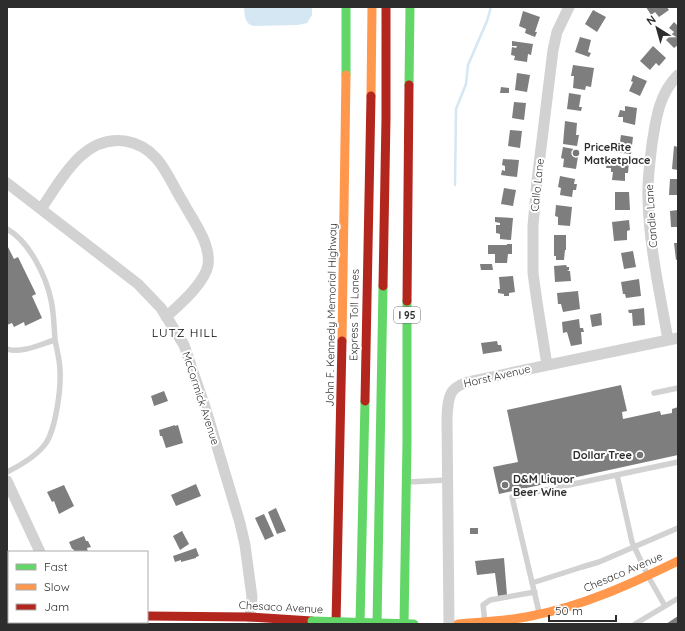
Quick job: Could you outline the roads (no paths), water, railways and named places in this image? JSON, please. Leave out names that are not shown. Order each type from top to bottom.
[{"type":"main road","name":"John F. Kennedy Memorial Highway","points":[[336,624],[345,182],[346,7]]},
{"type":"main road","name":"Express Toll Lanes","points":[[360,624],[372,100],[372,7]]},
{"type":"main road","points":[[377,624],[386,126],[386,7]]},
{"type":"main road","name":"I 95","points":[[404,624],[410,7]]},
{"type":"main road","name":"Chesaco Avenue","points":[[458,624],[535,618],[613,591],[678,561]]},
{"type":"main road","name":"Chesaco Avenue","points":[[148,616],[250,617],[302,622],[414,624]]},
{"type":"street","name":"Callo Lane","points":[[547,365],[533,273],[533,226],[553,50],[557,32],[568,7]]},
{"type":"street","name":"Candle Lane","points":[[673,339],[652,245],[648,215],[648,179],[656,117],[659,105],[665,91],[678,75]]},
{"type":"street","points":[[41,209],[76,161],[86,150],[96,145],[118,140],[142,146],[150,152],[157,159],[166,173],[201,233],[208,254],[208,267],[203,277],[186,298],[166,317]]},
{"type":"street","name":"McCormick Avenue","points":[[7,183],[138,284],[161,308],[184,344],[198,383],[227,476],[245,545],[252,598],[250,617]]},
{"type":"street","name":"Horst Avenue","points":[[449,624],[447,406],[448,399],[454,388],[464,383],[673,339]]},
{"type":"street","points":[[7,481],[40,551]]},
{"type":"lane","points":[[7,229],[25,245],[39,268],[47,287],[51,301],[60,370],[59,390],[52,428],[47,442],[39,451],[7,472]]},
{"type":"lane","points":[[7,349],[12,351],[24,350],[55,340]]},
{"type":"lane","points":[[654,393],[678,388]]},
{"type":"lane","points":[[535,618],[534,592],[512,498],[678,462]]},
{"type":"lane","points":[[617,475],[635,548],[648,576],[665,606]]},
{"type":"lane","points":[[406,482],[448,480]]},
{"type":"lane","points":[[532,583],[599,562],[635,548],[678,528]]},
{"type":"lane","points":[[485,622],[484,605],[490,600],[534,592]]},
{"type":"lane","points":[[635,624],[677,599]]},
{"type":"water","points":[[244,7],[312,7],[312,15],[307,23],[298,25],[253,26],[246,21]]},
{"type":"waterway","points":[[455,185],[456,109],[466,84],[468,65],[487,21],[491,7]]},
{"type":"place","name":"PriceRite Matketplace","points":[[576,153]]},
{"type":"place","name":"Dollar Tree","points":[[640,455]]},
{"type":"place","name":"D&M Liquor Beer Wine","points":[[505,485]]},
{"type":"district","name":"LUTZ HILL","points":[[185,332]]}]
